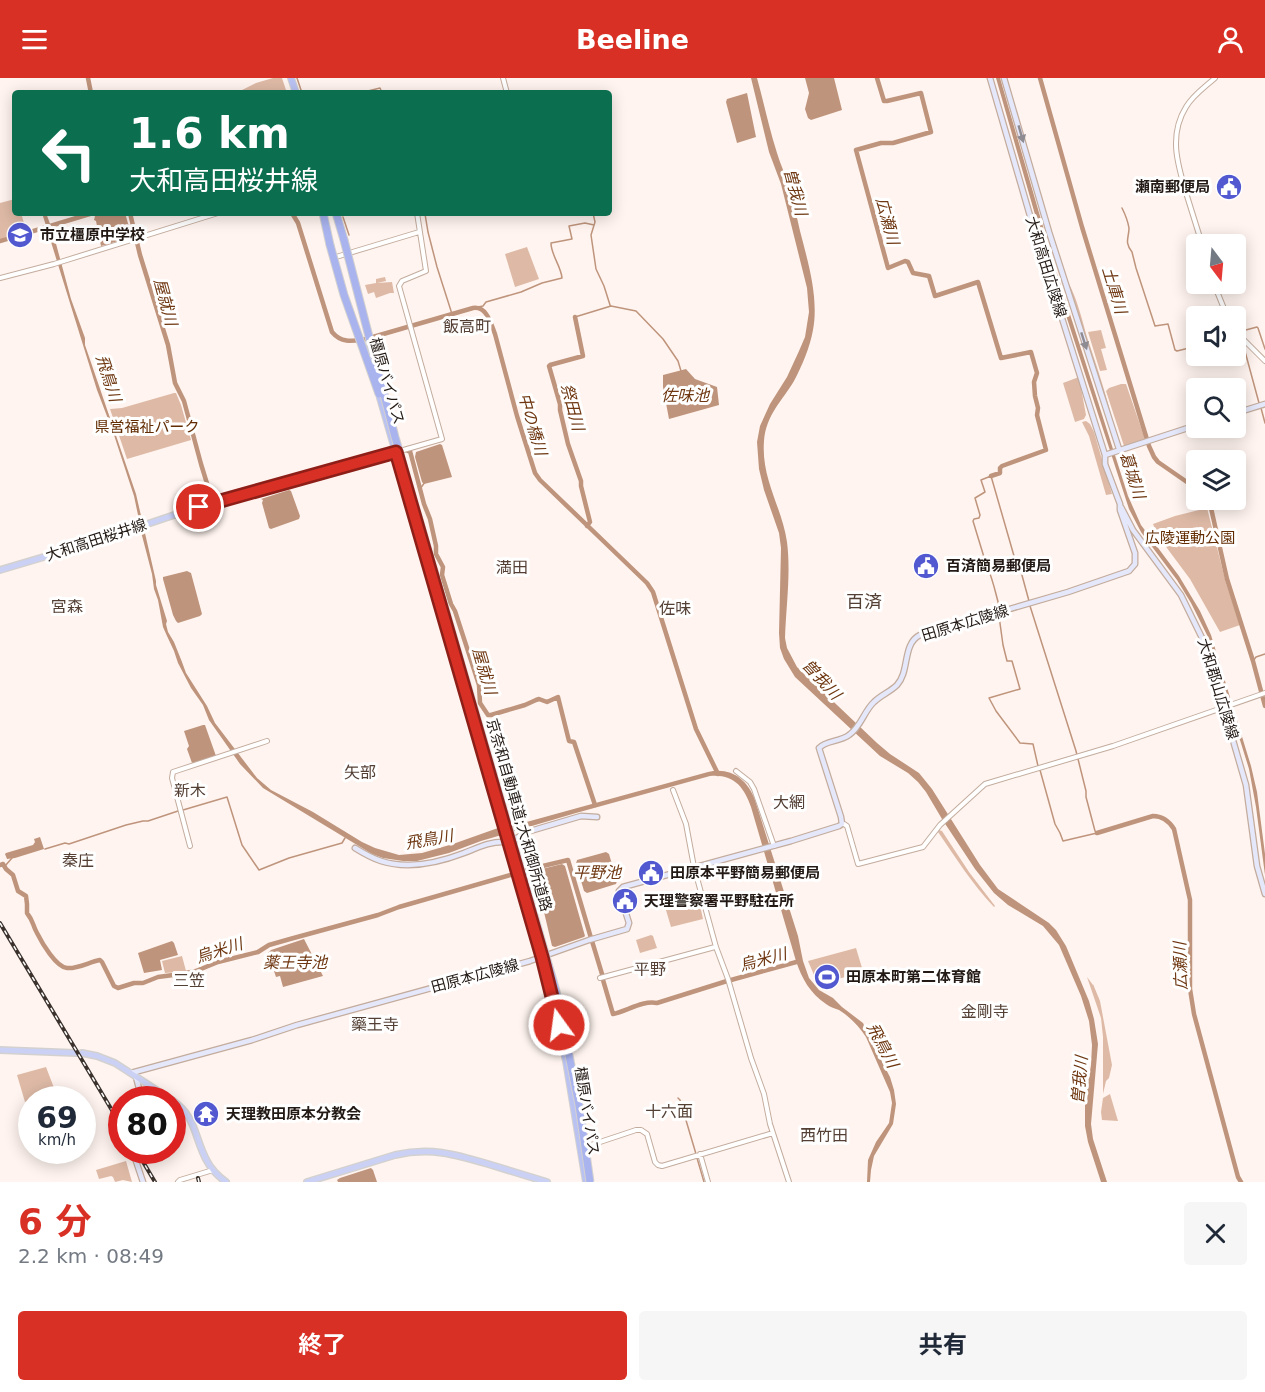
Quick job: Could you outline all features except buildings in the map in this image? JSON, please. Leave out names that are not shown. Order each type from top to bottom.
[{"type":"highway","points":[[325,216],[344,295],[380,391]]},
{"type":"highway","name":"橿原バイパス","points":[[325,216],[347,295],[365,339],[544,956],[563,1043],[578,1142],[589,1182]]},
{"type":"highway","points":[[335,216],[344,240],[380,391]]},
{"type":"highway","name":"橿原バイパス","points":[[335,216],[381,408],[391,441],[398,452]]},
{"type":"highway","name":"京奈和自動車道;大和御所道路","points":[[380,391],[556,991],[579,1105],[589,1182]]},
{"type":"highway","name":"橿原バイパス","points":[[510,839],[524,901],[556,991],[570,1045],[589,1157],[589,1182]]},
{"type":"main road","name":"大和高田広陵線","points":[[990,78],[1033,226],[1106,454]]},
{"type":"main road","name":"大和高田広陵線","points":[[1004,78],[1049,232],[1118,450]]},
{"type":"main road","points":[[1246,410],[1265,404]]},
{"type":"main road","points":[[1106,454],[1186,428]]},
{"type":"main road","name":"大和高田桜井線","points":[[0,570],[212,503],[398,452]]},
{"type":"main road","name":"田原本広陵線","points":[[134,1075],[297,1025],[544,956],[627,929],[629,923],[621,888],[839,826],[842,824],[842,817],[819,748],[824,743],[851,734],[874,702],[890,691],[900,680],[914,638],[1068,592],[1132,569],[1135,564],[1135,553],[1105,464],[1106,454]]},
{"type":"main road","name":"大和郡山広陵線","points":[[1120,504],[1132,530],[1173,584],[1205,644],[1246,785],[1257,866],[1265,894]]},
{"type":"main road","points":[[355,849],[379,860],[418,865],[581,816],[597,817]]},
{"type":"main road","points":[[0,1050],[79,1053],[106,1059],[151,1086]]},
{"type":"main road","points":[[134,1075],[138,1086]]},
{"type":"main road","points":[[186,1112],[204,1155],[213,1170],[226,1182]]},
{"type":"main road","points":[[307,1182],[395,1155],[430,1151],[453,1154],[547,1182]]},
{"type":"main road","points":[[137,1164],[142,1182]]},
{"type":"street","points":[[1199,234],[1176,159],[1175,141],[1178,123],[1187,106],[1215,78]]},
{"type":"street","points":[[0,278],[54,264],[208,216]]},
{"type":"street","points":[[398,452],[442,439],[399,286],[402,281],[426,271],[417,216]]},
{"type":"street","points":[[336,257],[419,232]]},
{"type":"street","points":[[1246,342],[1265,361]]},
{"type":"street","points":[[842,824],[847,826],[858,864],[923,847],[940,825],[985,784],[1113,746],[1265,693]]},
{"type":"street","points":[[190,846],[172,775],[176,771],[267,741]]},
{"type":"street","points":[[736,771],[750,782],[754,789],[773,846]]},
{"type":"street","points":[[673,790],[686,824],[694,867],[716,947],[764,1094],[773,1133],[789,1182]]},
{"type":"street","points":[[600,978],[716,947]]},
{"type":"street","points":[[588,1146],[639,1130],[647,1134],[654,1160],[658,1165],[664,1166],[773,1133]]},
{"type":"street","points":[[698,1155],[708,1182]]},
{"type":"street","points":[[178,1182],[190,1180],[213,1170]]},
{"type":"green space","points":[[282,78],[286,90],[242,90],[256,83]]},
{"type":"green space","points":[[12,200],[12,216],[22,216],[26,231],[0,239],[0,203]]},
{"type":"green space","points":[[527,247],[539,279],[515,287],[505,254]]},
{"type":"green space","points":[[385,277],[386,281],[377,283],[392,282],[394,293],[376,298],[374,292],[368,294],[365,285],[376,283],[376,279]]},
{"type":"green space","points":[[1069,284],[1103,386],[1116,436],[1070,294]]},
{"type":"green space","points":[[1101,330],[1106,348],[1101,349],[1107,370],[1100,371],[1088,332]]},
{"type":"green space","points":[[1079,377],[1086,415],[1084,419],[1075,422],[1063,383]]},
{"type":"green space","points":[[1126,384],[1145,439],[1124,446],[1106,391]]},
{"type":"green space","name":"県営福祉パーク","points":[[174,393],[181,405],[191,440],[127,459],[110,409],[122,408]]},
{"type":"green space","points":[[1086,421],[1094,432],[1112,494],[1106,495],[1089,436],[1082,422]]},
{"type":"green space","name":"広陵運動公園","points":[[1208,510],[1226,583],[1240,625],[1220,632],[1190,579],[1158,536],[1153,524],[1175,516]]},
{"type":"green space","points":[[942,831],[994,907],[964,871],[938,832]]},
{"type":"green space","points":[[697,892],[703,919],[671,927],[663,900]]},
{"type":"green space","points":[[651,935],[657,948],[640,953],[636,940]]},
{"type":"green space","points":[[856,948],[866,981],[863,982],[847,974],[845,977],[821,984],[808,961]]},
{"type":"green space","points":[[182,956],[186,971],[165,973],[162,961]]},
{"type":"green space","points":[[1087,977],[1093,984],[1100,1001],[1112,1065],[1103,1094],[1101,1018]]},
{"type":"green space","points":[[46,1067],[53,1086],[20,1086],[17,1075]]},
{"type":"green space","points":[[1110,1094],[1118,1121],[1102,1120],[1103,1098]]},
{"type":"green space","points":[[116,1164],[127,1164],[132,1182],[123,1180],[115,1182],[111,1176],[99,1179],[96,1170]]},
{"type":"water","points":[[751,78],[757,78],[774,144],[789,187],[809,268],[815,305],[810,343],[794,381],[771,416],[764,441],[766,468],[787,542],[785,638],[787,648],[797,667],[877,743],[919,773],[998,889],[1049,923],[1066,946],[1094,1019],[1098,1044],[1091,1124],[1093,1139],[1107,1182],[1101,1182],[1085,1126],[1085,1102],[1092,1045],[1089,1021],[1059,945],[1043,926],[1008,905],[994,893],[975,869],[918,782],[880,756],[795,677],[780,648],[781,548],[779,533],[759,469],[757,442],[760,426],[770,404],[787,377],[805,337],[809,312],[807,288]]},
{"type":"water","points":[[805,78],[834,78],[842,110],[811,120],[808,118],[805,109],[809,93]]},
{"type":"water","points":[[996,78],[1000,78],[1053,261],[1128,496],[1141,525],[1179,576],[1211,635],[1257,792],[1265,854],[1265,875],[1249,769],[1208,637],[1177,580],[1141,532],[1129,509],[1048,260]]},
{"type":"water","points":[[747,93],[756,137],[737,143],[726,102],[727,99]]},
{"type":"water","points":[[43,216],[47,216],[52,229],[71,299],[85,338],[85,345],[136,494],[168,632],[186,673],[215,723],[257,778],[271,790],[362,842],[399,855],[422,853],[498,828],[708,772],[731,773],[748,786],[755,800],[809,978],[819,990],[833,998],[863,1023],[890,1077],[896,1104],[893,1124],[874,1156],[870,1182],[867,1182],[868,1160],[876,1142],[889,1123],[892,1103],[890,1092],[866,1037],[860,1029],[839,1010],[820,1000],[804,980],[796,961],[751,807],[745,793],[737,783],[726,777],[710,776],[417,861],[383,858],[372,854],[263,788],[240,764],[209,720],[203,705],[178,663],[163,627],[134,496],[97,390]]},
{"type":"water","points":[[95,216],[126,216],[132,237],[101,246]]},
{"type":"water","name":"佐味池","points":[[686,369],[695,379],[717,387],[719,405],[669,419],[663,375]]},
{"type":"water","points":[[440,444],[452,477],[424,484],[415,457],[416,452]]},
{"type":"water","points":[[289,490],[300,516],[299,519],[271,529],[261,499]]},
{"type":"water","points":[[187,571],[191,573],[202,614],[178,623],[173,615],[163,577]]},
{"type":"water","points":[[205,725],[216,756],[192,763],[184,731]]},
{"type":"water","points":[[40,837],[44,849],[7,859],[6,853],[33,845],[34,839]]},
{"type":"water","name":"平野池","points":[[606,852],[609,854],[616,884],[587,893],[584,891],[576,864],[577,860]]},
{"type":"water","points":[[562,864],[565,866],[585,936],[555,947],[552,946],[535,874],[538,870]]},
{"type":"water","name":"薬王寺池","points":[[304,939],[323,976],[283,987],[280,976],[276,977],[268,953]]},
{"type":"water","points":[[172,941],[178,955],[160,960],[162,970],[144,973],[138,953]]},
{"type":"water","points":[[371,1168],[377,1182],[338,1182],[337,1180],[340,1178]]},
{"type":"waterway","name":"屋就川","points":[[88,78],[90,90]]},
{"type":"waterway","points":[[297,78],[301,90]]},
{"type":"waterway","name":"広瀬川","points":[[877,78],[884,101],[921,93],[931,132],[893,143],[881,143],[856,150],[888,268],[905,261],[908,262],[913,273],[929,276],[935,296],[978,282],[1001,358],[1031,352],[1037,373],[1034,382],[1037,415],[1046,450],[1002,466],[1000,473],[991,476]]},
{"type":"waterway","name":"土庫川","points":[[1040,78],[1082,227],[1149,446],[1158,462],[1186,481]]},
{"type":"waterway","points":[[372,90],[380,88],[381,90]]},
{"type":"waterway","points":[[1122,208],[1129,228],[1128,245],[1155,326],[1168,324],[1175,350],[1186,349]]},
{"type":"waterway","name":"飛鳥川","points":[[0,241],[83,216]]},
{"type":"waterway","name":"屋就川","points":[[131,216],[140,255],[168,345],[175,383],[184,401],[201,464],[214,499]]},
{"type":"waterway","name":"中の橋川","points":[[294,216],[332,332],[336,336],[348,341],[366,339],[473,308],[478,308],[485,313],[495,334],[535,473],[647,583],[653,592],[696,729],[718,774]]},
{"type":"waterway","points":[[425,216],[437,267],[452,314]]},
{"type":"waterway","points":[[594,216],[595,222],[591,235],[596,269],[610,305]]},
{"type":"waterway","points":[[343,217],[349,235]]},
{"type":"waterway","points":[[478,307],[483,306],[486,302],[562,278],[551,243],[572,239],[569,226],[585,223],[594,225]]},
{"type":"waterway","points":[[575,317],[611,306],[636,311],[663,339],[678,361],[681,371]]},
{"type":"waterway","name":"祭田川","points":[[575,317],[583,356],[549,366],[568,444],[581,481],[590,522],[587,526]]},
{"type":"waterway","points":[[1246,330],[1258,328],[1265,349]]},
{"type":"waterway","points":[[1246,355],[1259,403]]},
{"type":"waterway","points":[[1261,408],[1265,423]]},
{"type":"waterway","name":"屋就川","points":[[408,451],[410,451],[430,519],[436,554],[443,567],[442,575],[479,685],[480,703],[488,715],[491,715],[539,699],[547,702],[558,697],[569,741],[574,742],[595,805]]},
{"type":"waterway","name":"広瀬川","points":[[1000,609],[973,521],[980,515],[975,498],[985,492],[981,480],[991,476],[1029,601]]},
{"type":"waterway","name":"屋就川","points":[[420,489],[425,482]]},
{"type":"waterway","name":"屋就川","points":[[218,505],[290,485]]},
{"type":"waterway","name":"土庫川","points":[[1211,510],[1227,579],[1265,706]]},
{"type":"waterway","name":"広瀬川","points":[[1030,606],[1076,751],[1097,833],[1063,841],[1055,824],[1040,770]]},
{"type":"waterway","name":"広瀬川","points":[[999,616],[1007,661],[1012,661],[1020,689],[989,698],[1020,743],[1033,744],[1038,766]]},
{"type":"waterway","points":[[1253,661],[1256,657],[1265,654]]},
{"type":"waterway","points":[[183,810],[227,797],[242,845],[259,870],[289,858],[342,843],[345,838]]},
{"type":"waterway","points":[[45,849],[178,811]]},
{"type":"waterway","name":"広瀬川","points":[[1097,833],[1153,816],[1165,820],[1174,829],[1190,900],[1190,989],[1194,1014],[1241,1182]]},
{"type":"waterway","points":[[5,866],[12,858]]},
{"type":"waterway","name":"烏米川","points":[[526,870],[568,860],[591,938]]},
{"type":"waterway","name":"烏米川","points":[[0,865],[3,864],[13,875],[18,891],[26,896],[27,913],[42,943],[58,964],[67,968],[100,960],[114,986],[118,988],[143,983],[158,977],[196,971],[218,962],[258,952],[269,945],[514,874]]},
{"type":"waterway","name":"烏米川","points":[[592,941],[602,974]]},
{"type":"waterway","name":"烏米川","points":[[731,980],[800,961]]},
{"type":"waterway","name":"烏米川","points":[[603,980],[613,1014],[641,1004],[657,1003],[727,981]]},
{"type":"waterway","points":[[678,1098],[696,1154]]},
{"type":"waterway","points":[[697,1158],[704,1182]]},
{"type":"railway","points":[[0,923],[108,1104]]},
{"type":"railway","points":[[144,1164],[155,1182]]},
{"type":"railway","points":[[198,1178],[199,1182]]},
{"type":"place","name":"瀬南郵便局","points":[[1229,187]]},
{"type":"place","name":"市立橿原中学校","points":[[20,235]]},
{"type":"place","name":"百済簡易郵便局","points":[[926,566]]},
{"type":"place","name":"田原本平野簡易郵便局","points":[[651,873]]},
{"type":"place","name":"天理警察署平野駐在所","points":[[625,901]]},
{"type":"place","name":"田原本町第二体育館","points":[[827,977]]},
{"type":"place","name":"天理教田原本分教会","points":[[206,1114]]},
{"type":"district","name":"飯高町","points":[[467,326]]},
{"type":"district","name":"満田","points":[[512,567]]},
{"type":"district","name":"百済","points":[[864,602]]},
{"type":"district","name":"宮森","points":[[67,606]]},
{"type":"district","name":"佐味","points":[[675,608]]},
{"type":"district","name":"矢部","points":[[360,772]]},
{"type":"district","name":"新木","points":[[190,790]]},
{"type":"district","name":"大網","points":[[789,802]]},
{"type":"district","name":"秦庄","points":[[78,860]]},
{"type":"district","name":"平野","points":[[650,969]]},
{"type":"district","name":"三笠","points":[[189,980]]},
{"type":"district","name":"金剛寺","points":[[985,1011]]},
{"type":"district","name":"藥王寺","points":[[375,1024]]},
{"type":"district","name":"十六面","points":[[669,1111]]},
{"type":"district","name":"西竹田","points":[[824,1135]]},
{"type":"route","points":[[199,507],[396,452],[542,957],[559,1025]]},
{"type":"water label","name":"曽我川","points":[[796,192]]},
{"type":"water label","name":"葛城川","points":[[1133,475]]},
{"type":"water label","name":"曽我川","points":[[822,679]]},
{"type":"water label","name":"曽我川","points":[[1079,1080]]}]
